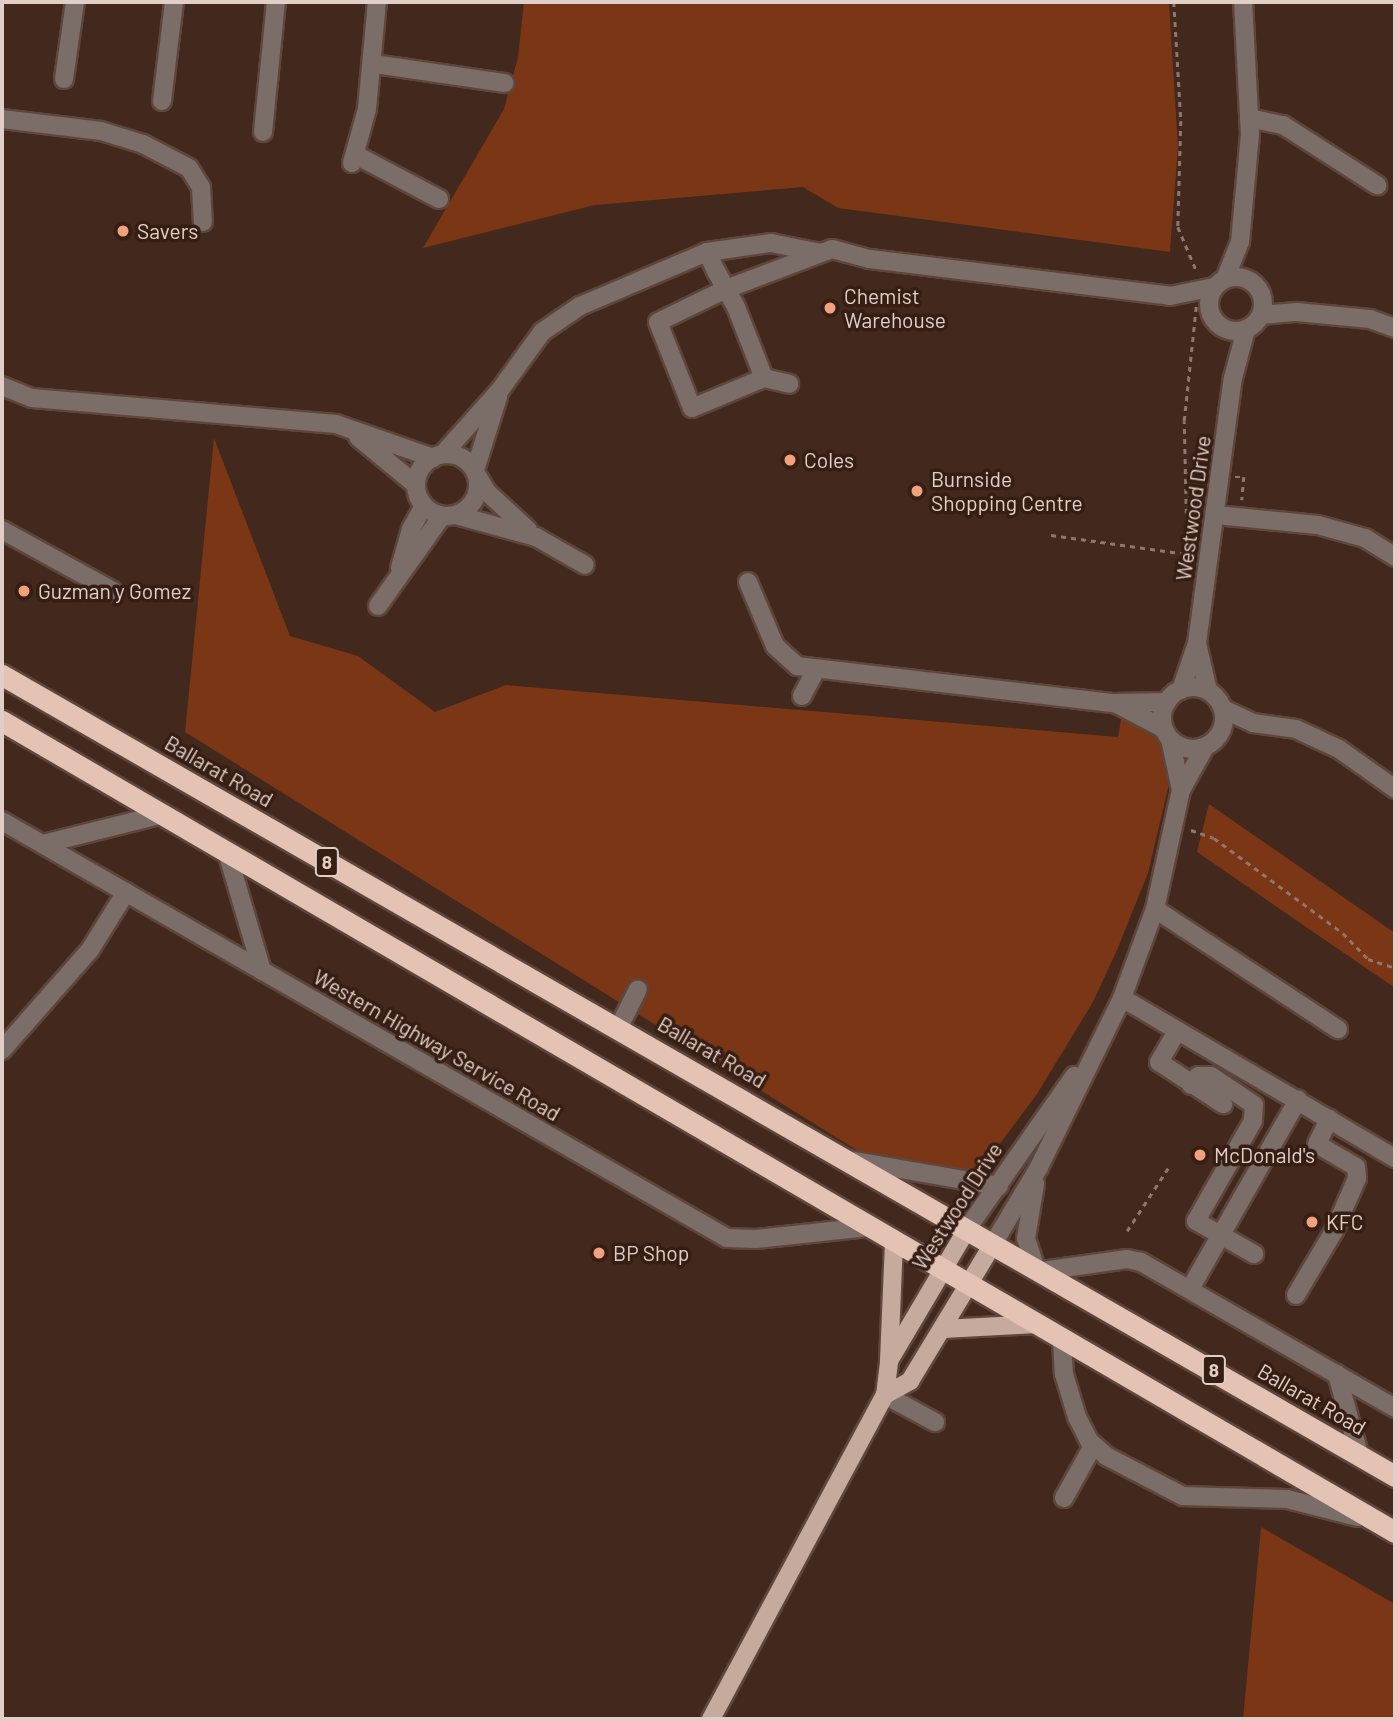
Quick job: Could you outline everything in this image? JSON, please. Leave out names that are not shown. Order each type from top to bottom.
[{"type":"highway","name":"Ballarat Road","points":[[2,675],[1392,1471]]},
{"type":"highway","name":"8","points":[[2,721],[1388,1528]]},
{"type":"main road","name":"Westwood Drive","points":[[711,1719],[885,1395],[889,1361],[967,1229]]},
{"type":"main road","points":[[889,1361],[894,1242]]},
{"type":"main road","name":"Westwood Drive","points":[[885,1395],[910,1381],[993,1244]]},
{"type":"main road","points":[[943,1329],[1037,1324]]},
{"type":"street","points":[[64,79],[75,2]]},
{"type":"street","points":[[162,101],[174,2]]},
{"type":"street","points":[[263,132],[276,2]]},
{"type":"street","points":[[377,2],[374,64],[354,159],[439,199]]},
{"type":"street","points":[[1242,2],[1249,118],[1240,242],[1262,306]]},
{"type":"street","points":[[374,64],[505,83]]},
{"type":"street","points":[[1249,118],[1283,125],[1377,185]]},
{"type":"street","points":[[2,119],[101,131],[143,144],[189,168],[201,187],[203,222]]},
{"type":"street","points":[[1208,292],[1240,242]]},
{"type":"street","points":[[416,485],[421,469],[438,456],[500,390],[519,358],[561,317],[706,252],[771,243],[821,253]]},
{"type":"street","points":[[789,384],[764,378],[692,408],[653,324],[726,289],[839,248],[870,259],[1170,296],[1208,292],[1252,282]]},
{"type":"street","points":[[706,252],[726,289],[764,378]]},
{"type":"street","points":[[1208,292],[1219,323],[1247,329],[1262,306]]},
{"type":"street","name":"Westwood Drive","points":[[1208,292],[1233,378]]},
{"type":"street","points":[[1262,306],[1370,319],[1395,328]]},
{"type":"street","name":"Westwood Drive","points":[[1181,690],[1197,643],[1233,378],[1247,329]]},
{"type":"street","points":[[2,386],[32,398],[348,427],[438,456],[461,457],[498,504],[536,537],[585,565]]},
{"type":"street","points":[[378,606],[399,574],[449,516],[476,499],[476,473],[500,390]]},
{"type":"street","points":[[348,427],[416,485],[424,506],[449,516],[536,537]]},
{"type":"street","points":[[399,574],[411,529],[424,506]]},
{"type":"street","points":[[1216,515],[1318,525],[1365,538],[1395,557]]},
{"type":"street","points":[[2,530],[113,591]]},
{"type":"street","points":[[748,582],[780,654],[797,666],[1114,703],[1167,702],[1181,690],[1209,691],[1223,709],[1253,723],[1296,729],[1339,749],[1395,789]]},
{"type":"street","name":"Westwood Drive","points":[[1197,643],[1209,691]]},
{"type":"street","points":[[802,696],[816,670]]},
{"type":"street","points":[[1167,702],[1167,734]]},
{"type":"street","points":[[1114,703],[1167,734],[1184,748],[1205,747],[1222,730],[1253,723]]},
{"type":"street","points":[[1222,730],[1223,709]]},
{"type":"street","name":"Westwood Drive","points":[[1167,734],[1181,790]]},
{"type":"street","name":"Westwood Drive","points":[[993,1244],[1039,1167],[1122,999],[1154,909],[1181,790],[1205,747]]},
{"type":"street","points":[[43,844],[163,814]]},
{"type":"street","name":"Western Highway Service Road","points":[[2,821],[727,1237],[756,1239],[868,1227]]},
{"type":"street","points":[[227,852],[262,971]]},
{"type":"street","points":[[2,1050],[90,950],[126,892]]},
{"type":"street","points":[[1154,909],[1338,1028]]},
{"type":"street","points":[[619,1027],[638,989]]},
{"type":"street","points":[[1122,999],[1395,1158]]},
{"type":"street","points":[[1177,1031],[1159,1062],[1223,1104]]},
{"type":"street","name":"Westwood Drive","points":[[967,1229],[999,1186],[1050,1107],[1093,1055]]},
{"type":"street","points":[[1191,1085],[1198,1076],[1211,1076],[1250,1098],[1255,1114],[1196,1221],[1254,1254]]},
{"type":"street","points":[[1190,1289],[1298,1100]]},
{"type":"street","points":[[1296,1295],[1334,1231],[1357,1178],[1356,1167],[1317,1144],[1329,1119]]},
{"type":"street","points":[[851,1161],[999,1186]]},
{"type":"street","points":[[1039,1167],[1026,1238],[1038,1269],[1127,1259],[1190,1289],[1395,1408]]},
{"type":"street","points":[[1062,1339],[1068,1389],[1093,1446],[1177,1495],[1303,1500],[1388,1528]]},
{"type":"street","points":[[1337,1374],[1359,1454]]},
{"type":"street","points":[[885,1395],[934,1422]]},
{"type":"street","points":[[1063,1498],[1093,1446]]},
{"type":"path","points":[[1051,535],[1187,554],[1184,421],[1208,292],[1178,227],[1181,121],[1174,2]]},
{"type":"path","points":[[1175,824],[1214,838],[1343,933],[1368,959],[1395,968]]},
{"type":"path","points":[[1126,1231],[1168,1168]]},
{"type":"shaded area","points":[[524,2],[1169,2],[1178,147],[1170,252],[838,208],[803,187],[595,205],[423,248],[504,109],[518,57]]},
{"type":"shaded area","points":[[214,438],[290,636],[358,656],[435,712],[506,685],[1118,737],[1122,714],[1160,737],[1167,747],[1171,776],[1148,873],[1117,950],[1093,1002],[1037,1094],[981,1169],[965,1175],[896,1165],[858,1151],[185,732]]},
{"type":"shaded area","points":[[1209,804],[1395,933],[1395,988],[1197,852]]},
{"type":"shaded area","points":[[1261,1527],[1395,1604],[1395,1719],[1243,1719]]},
{"type":"place","name":"Savers","points":[[123,231]]},
{"type":"place","name":"Chemist Warehouse","points":[[830,308]]},
{"type":"place","name":"Coles","points":[[790,460]]},
{"type":"place","name":"Burnside Shopping Centre","points":[[917,491]]},
{"type":"place","name":"Guzman y Gomez","points":[[24,591]]},
{"type":"place","name":"McDonald's","points":[[1200,1155]]},
{"type":"place","name":"KFC","points":[[1312,1222]]},
{"type":"place","name":"BP Shop","points":[[599,1253]]}]
